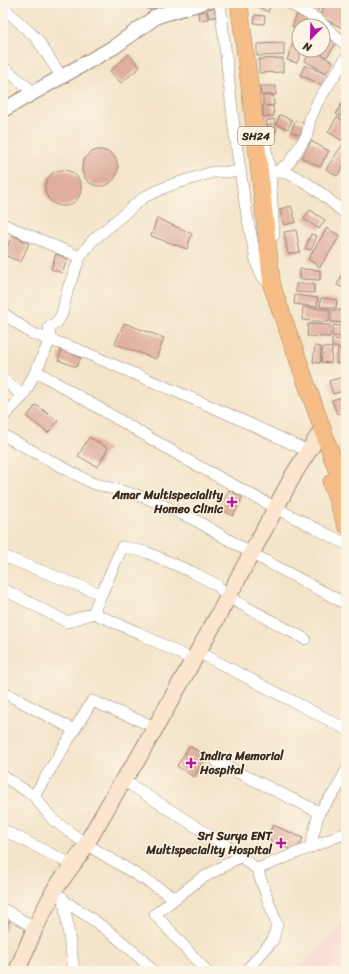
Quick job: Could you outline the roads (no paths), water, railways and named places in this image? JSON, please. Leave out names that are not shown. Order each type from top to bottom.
[{"type":"main road","name":"SH24","points":[[239,3],[271,268],[273,289],[272,311],[315,440],[346,525]]},
{"type":"main road","name":"SH24","points":[[315,440],[346,496]]},
{"type":"main road","points":[[17,971],[35,928],[60,895],[73,865],[156,727],[251,553],[315,440]]},
{"type":"street","points":[[3,110],[114,47],[157,16],[201,3]]},
{"type":"street","points":[[220,3],[240,172],[257,265],[262,276],[273,289]]},
{"type":"street","points":[[246,3],[262,126],[273,172],[276,276],[273,289]]},
{"type":"street","points":[[289,3],[317,19],[346,45]]},
{"type":"street","points":[[3,7],[37,39],[61,76]]},
{"type":"street","points":[[273,172],[289,162],[307,135],[310,119],[318,101],[346,58]]},
{"type":"street","points":[[3,67],[33,92]]},
{"type":"street","points":[[3,417],[23,396],[36,371],[50,340],[49,328],[58,322],[62,314],[68,288],[80,256],[92,242],[144,197],[168,186],[213,172],[240,172]]},
{"type":"street","points":[[273,172],[288,174],[306,182],[346,214]]},
{"type":"street","points":[[3,224],[80,256]]},
{"type":"street","points":[[3,313],[31,333],[79,350],[190,397],[315,440]]},
{"type":"street","points":[[36,371],[175,453],[346,544]]},
{"type":"street","points":[[3,379],[23,396]]},
{"type":"street","points":[[3,435],[92,484],[147,498],[197,521],[251,553],[346,604]]},
{"type":"street","points":[[93,614],[122,547],[146,552],[192,572],[217,585],[228,597],[305,639]]},
{"type":"street","points":[[3,556],[101,594]]},
{"type":"street","points":[[3,589],[67,622],[93,614],[196,656],[346,729]]},
{"type":"street","points":[[3,692],[74,730]]},
{"type":"street","points":[[34,796],[92,701],[156,727]]},
{"type":"street","points":[[217,762],[319,812]]},
{"type":"street","points":[[310,848],[319,812],[346,771]]},
{"type":"street","points":[[3,776],[34,796],[53,820],[86,844],[175,898]]},
{"type":"street","points":[[123,780],[241,856],[257,869],[277,926],[273,940],[246,971]]},
{"type":"street","points":[[3,830],[73,865]]},
{"type":"street","points":[[257,869],[346,832]]},
{"type":"street","points":[[206,971],[155,914],[199,880],[241,856]]},
{"type":"street","points":[[60,895],[74,971]]},
{"type":"street","points":[[60,895],[95,920],[141,958],[153,971]]},
{"type":"street","points":[[3,909],[35,928]]},
{"type":"place","name":"Amar Multispeciality Homeo Clinic","points":[[232,502]]},
{"type":"place","name":"Indira Memorial Hospital","points":[[191,763]]},
{"type":"place","name":"Sri Surya ENT Multispeciality Hospital","points":[[281,843]]}]
